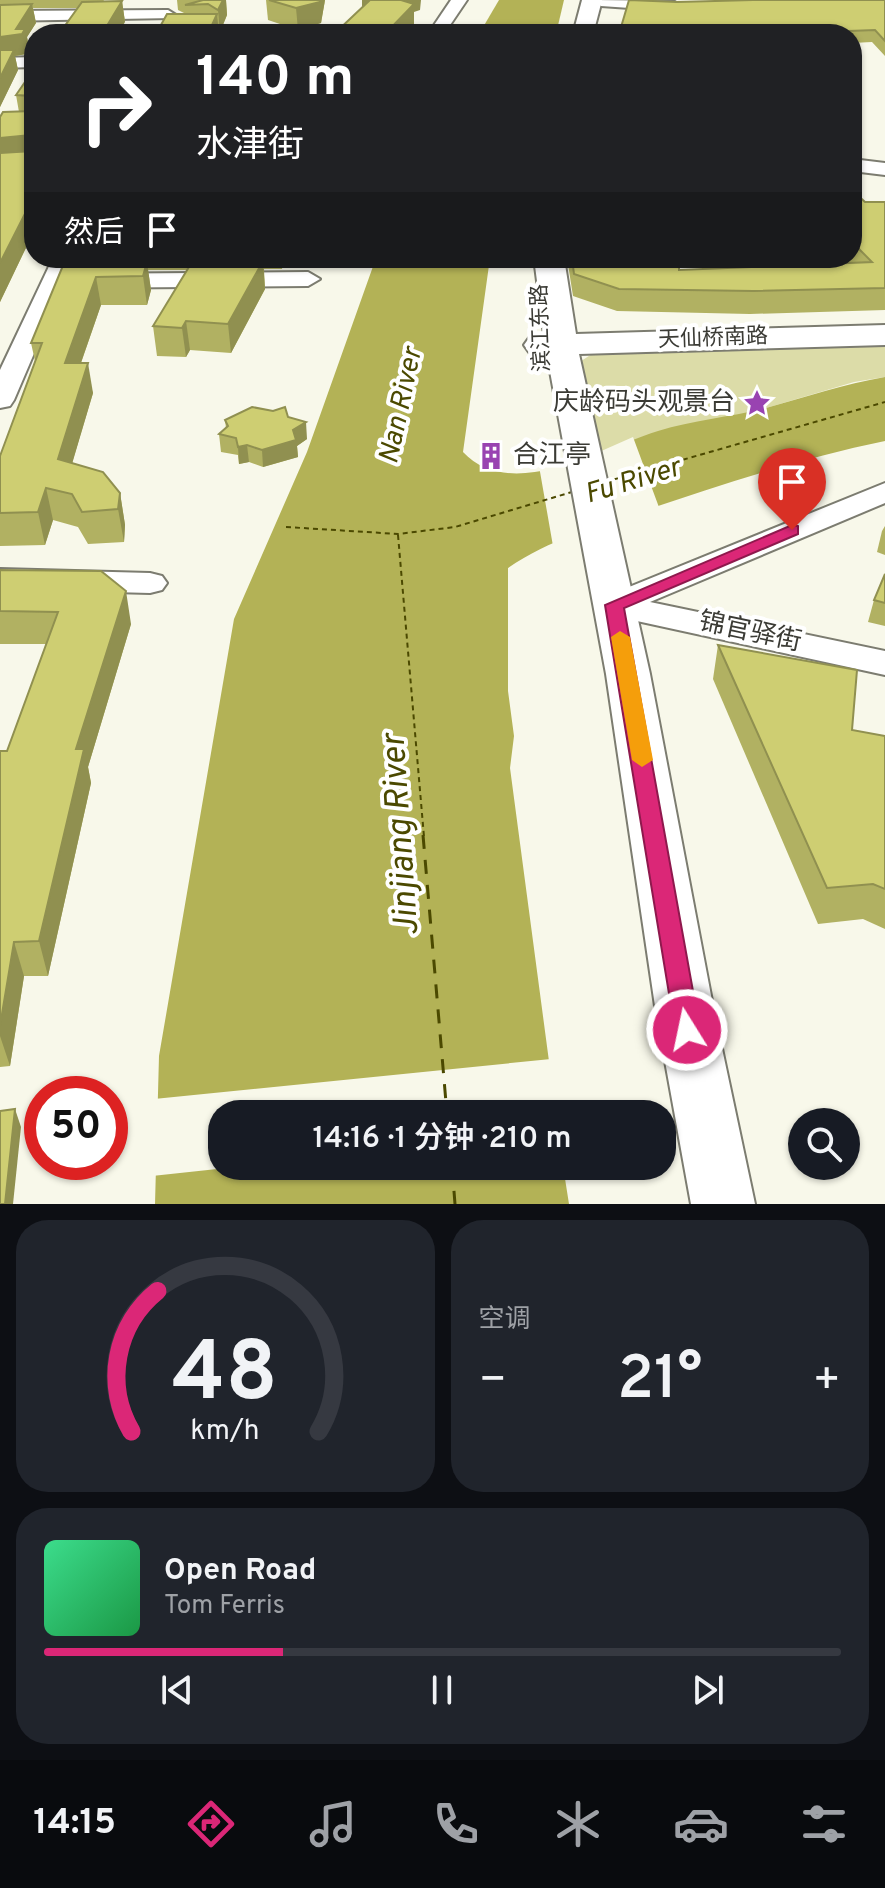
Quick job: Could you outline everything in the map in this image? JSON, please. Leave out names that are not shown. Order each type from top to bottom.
[{"type":"main road","points":[[586,24],[592,0]]},
{"type":"main road","points":[[595,24],[601,0]]},
{"type":"main road","name":"滨江东路","points":[[541,268],[550,344]]},
{"type":"main road","name":"滨江东路","points":[[549,268],[550,344],[540,368],[567,442],[588,540]]},
{"type":"main road","name":"天仙桥南路","points":[[550,344],[885,335]]},
{"type":"main road","points":[[588,540],[614,605],[697,1090],[723,1204]]},
{"type":"main road","points":[[588,540],[695,1204]]},
{"type":"street","points":[[443,24],[459,0]]},
{"type":"street","points":[[601,0],[690,6]]},
{"type":"street","points":[[0,16],[171,7]]},
{"type":"street","points":[[0,63],[24,62]]},
{"type":"street","points":[[862,166],[885,169]]},
{"type":"street","points":[[0,400],[7,361],[59,270],[308,279]]},
{"type":"street","points":[[614,605],[885,492]]},
{"type":"street","points":[[0,579],[150,583]]},
{"type":"street","name":"锦官驿街","points":[[614,605],[885,663]]},
{"type":"green space","points":[[885,341],[885,377],[854,382],[591,460],[566,371],[598,350]]},
{"type":"water","points":[[499,0],[564,0],[558,24],[485,24]]},
{"type":"water","points":[[372,268],[489,268],[463,452],[483,467],[506,473],[559,467],[671,427],[753,411],[885,377],[885,441],[733,481],[643,511],[557,542],[508,568],[508,691],[514,736],[510,768],[554,1100],[208,1100],[208,1180],[565,1180],[569,1204],[155,1204],[159,1056],[234,619],[307,452]]},
{"type":"pier","points":[[633,437],[660,510],[553,546],[539,466],[590,456]]},
{"type":"pier","points":[[551,1059],[558,1100],[208,1100],[208,1170],[152,1176],[154,1099]]},
{"type":"building","points":[[203,0],[223,0],[218,10],[208,4],[185,5]]},
{"type":"building","points":[[269,0],[320,0],[320,2],[296,8]]},
{"type":"building","points":[[370,0],[401,0],[414,4],[395,24],[345,24]]},
{"type":"building","points":[[629,0],[885,0],[885,41],[875,30],[862,31],[862,24],[622,24]]},
{"type":"building","points":[[122,1],[108,24],[66,24],[82,2]]},
{"type":"building","points":[[32,4],[16,29],[24,29],[22,34],[0,37],[0,5]]},
{"type":"building","points":[[167,14],[217,14],[212,24],[162,24]]},
{"type":"building","points":[[0,50],[14,50],[0,78]]},
{"type":"building","points":[[24,83],[24,96],[16,95]]},
{"type":"building","points":[[24,111],[24,136],[0,138],[0,117],[3,112]]},
{"type":"building","points":[[24,152],[24,216],[0,263],[0,153]]},
{"type":"building","points":[[862,199],[885,202],[885,288],[753,291],[619,289],[574,274],[573,268],[862,268],[862,262],[872,262],[862,252]]},
{"type":"building","points":[[62,268],[145,268],[143,276],[96,277],[65,363],[88,363],[58,459],[103,472],[120,493],[118,509],[82,512],[72,494],[46,488],[38,512],[0,513],[0,456],[42,343],[31,343]]},
{"type":"building","points":[[188,268],[259,268],[228,324],[186,321],[182,328],[153,326]]},
{"type":"building","points":[[252,407],[273,411],[285,407],[288,417],[306,422],[293,430],[296,440],[262,450],[247,445],[238,447],[236,438],[219,434],[228,426],[225,420]]},
{"type":"building","points":[[0,570],[101,571],[126,591],[76,749],[84,749],[39,941],[14,942],[0,1026],[0,751],[7,751],[58,612],[0,611]]},
{"type":"building","points":[[885,574],[885,603],[874,600]]},
{"type":"building","points":[[718,645],[857,670],[852,730],[885,736],[885,889],[873,884],[827,888]]},
{"type":"building","points":[[15,1109],[5,1204],[0,1204],[0,1111]]},
{"type":"ferry route","points":[[605,482],[885,402]]},
{"type":"ferry route","points":[[286,527],[398,534],[455,527],[572,492]]},
{"type":"ferry route","points":[[398,535],[424,837]]},
{"type":"ferry route","points":[[423,835],[446,1100]]},
{"type":"ferry route","points":[[453,1180],[455,1204]]},
{"type":"slow traffic","points":[[620,637],[642,760]]},
{"type":"place","name":"庆龄码头观景台","points":[[757,403]]},
{"type":"place","name":"合江亭","points":[[491,456]]},
{"type":"route","points":[[687,1030],[614,605],[792,530]]},
{"type":"water label","name":"Nan River","points":[[402,406]]},
{"type":"water label","name":"Fu River","points":[[633,482]]},
{"type":"water label","name":"Jinjiang River","points":[[402,835]]}]
